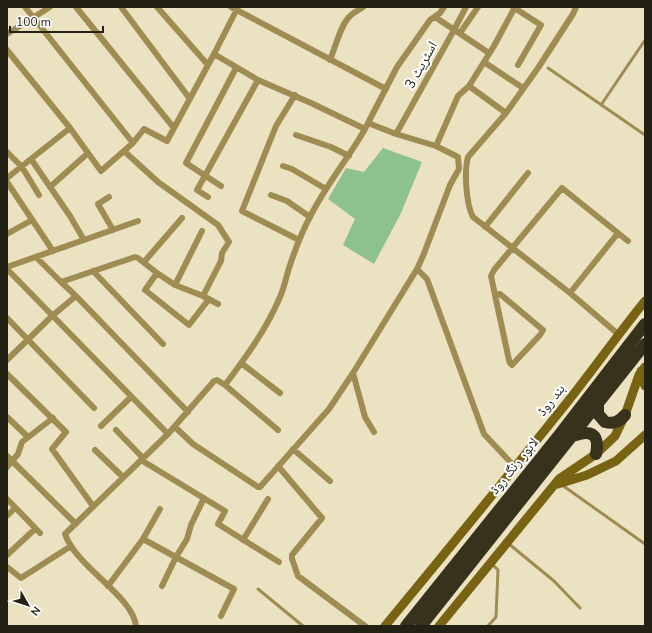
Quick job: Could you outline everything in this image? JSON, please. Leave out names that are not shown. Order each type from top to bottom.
[{"type":"highway","name":"لاہور رنگ روڈ","points":[[406,626],[560,434],[645,324]]},
{"type":"highway","name":"لاہور رنگ روڈ","points":[[421,626],[645,344]]},
{"type":"highway","points":[[598,404],[598,414],[605,422],[615,423],[625,415]]},
{"type":"highway","points":[[573,436],[583,432],[594,435],[598,443],[596,454]]},
{"type":"main road","name":"بند روڈ","points":[[385,626],[571,398],[618,334],[645,301]]},
{"type":"main road","points":[[643,369],[642,378],[645,386]]},
{"type":"main road","points":[[439,626],[507,542],[556,485],[559,479],[596,454],[614,436],[625,415],[636,380],[643,369]]},
{"type":"main road","points":[[556,485],[587,475],[616,461],[645,435]]},
{"type":"street","points":[[25,7],[133,143]]},
{"type":"street","points":[[7,34],[50,7]]},
{"type":"street","points":[[76,7],[174,128]]},
{"type":"street","points":[[121,7],[190,99]]},
{"type":"street","points":[[166,7],[158,9],[208,65]]},
{"type":"street","points":[[330,60],[338,42],[340,31],[349,16],[363,7]]},
{"type":"street","points":[[225,385],[262,333],[280,296],[299,240],[326,189],[349,156],[397,67],[430,20],[440,13],[444,7]]},
{"type":"street","name":"اسٹریٹ 3","points":[[396,134],[457,32],[466,7]]},
{"type":"street","points":[[457,32],[478,7]]},
{"type":"street","points":[[436,146],[458,96],[469,86],[514,7],[542,25],[518,65]]},
{"type":"street","points":[[576,7],[538,68],[506,113],[468,157],[466,164],[467,203],[469,211],[473,217],[570,293],[618,334]]},
{"type":"street","points":[[7,50],[70,128],[101,171],[133,143],[144,129],[167,141],[214,54],[235,8],[386,89]]},
{"type":"street","points":[[435,17],[489,53]]},
{"type":"street","points":[[175,427],[193,444],[260,487],[329,408],[353,373],[424,256],[450,185],[459,169],[458,157],[436,146],[366,126],[258,80],[214,54]]},
{"type":"street","points":[[484,62],[523,88]]},
{"type":"street","points":[[221,186],[186,163],[236,68]]},
{"type":"street","points":[[208,197],[197,190],[258,80]]},
{"type":"street","points":[[469,86],[506,113]]},
{"type":"street","points":[[295,95],[276,126],[242,211],[299,240]]},
{"type":"street","points":[[7,178],[70,128]]},
{"type":"street","points":[[296,135],[331,147],[349,156]]},
{"type":"street","points":[[124,151],[158,182],[218,225],[229,242],[222,253],[221,261],[203,296]]},
{"type":"street","points":[[7,152],[22,167],[39,195]]},
{"type":"street","points":[[50,187],[88,153]]},
{"type":"street","points":[[31,159],[70,216],[84,240]]},
{"type":"street","points":[[283,166],[292,169],[326,189]]},
{"type":"street","points":[[485,227],[528,173]]},
{"type":"street","points":[[7,182],[53,251]]},
{"type":"street","points":[[495,295],[500,294],[543,330],[512,365],[510,364],[509,360],[495,295],[492,273],[562,188],[628,241]]},
{"type":"street","points":[[271,195],[287,201],[310,217]]},
{"type":"street","points":[[109,197],[98,204],[113,230]]},
{"type":"street","points":[[144,262],[182,218]]},
{"type":"street","points":[[7,234],[32,220]]},
{"type":"street","points":[[138,221],[7,268],[168,434]]},
{"type":"street","points":[[175,285],[202,231]]},
{"type":"street","points":[[570,293],[618,233]]},
{"type":"street","points":[[36,257],[76,296],[188,412]]},
{"type":"street","points":[[61,282],[135,257],[175,285],[203,296],[218,304]]},
{"type":"street","points":[[417,269],[427,279],[484,434],[515,467]]},
{"type":"street","points":[[93,271],[162,344]]},
{"type":"street","points":[[157,273],[145,290],[189,325],[209,300]]},
{"type":"street","points":[[7,360],[52,316],[76,296]]},
{"type":"street","points":[[7,318],[94,408]]},
{"type":"street","points":[[241,363],[280,393]]},
{"type":"street","points":[[353,373],[365,417],[374,432]]},
{"type":"street","points":[[7,374],[66,432],[52,448],[93,506]]},
{"type":"street","points":[[144,626],[136,625],[128,607],[74,552],[65,534],[175,427],[215,380],[225,385],[278,430]]},
{"type":"street","points":[[101,426],[131,397]]},
{"type":"street","points":[[7,417],[28,437]]},
{"type":"street","points":[[7,467],[9,459],[18,454],[22,442],[52,418]]},
{"type":"street","points":[[116,430],[142,459],[225,511],[218,524],[279,562]]},
{"type":"street","points":[[293,449],[330,481]]},
{"type":"street","points":[[95,450],[123,477]]},
{"type":"street","points":[[9,459],[76,524]]},
{"type":"street","points":[[278,466],[322,518],[292,555],[298,576],[365,626]]},
{"type":"street","points":[[162,586],[176,557],[187,539],[191,525],[204,498]]},
{"type":"street","points":[[7,499],[38,531],[7,555]]},
{"type":"street","points":[[243,540],[268,499]]},
{"type":"street","points":[[7,516],[15,508]]},
{"type":"street","points":[[108,586],[143,539],[160,509]]},
{"type":"street","points":[[143,539],[234,589],[221,616]]},
{"type":"street","points":[[7,567],[21,578],[71,546]]},
{"type":"lane","points":[[601,105],[645,40]]},
{"type":"lane","points":[[548,68],[645,135]]},
{"type":"lane","points":[[556,485],[645,544]]},
{"type":"lane","points":[[507,542],[554,581],[580,608]]},
{"type":"lane","points":[[488,626],[496,617],[498,570],[490,563]]},
{"type":"lane","points":[[258,589],[303,626]]},
{"type":"green space","points":[[383,148],[422,162],[401,213],[374,264],[343,245],[355,219],[328,199],[346,168],[364,172]]}]
